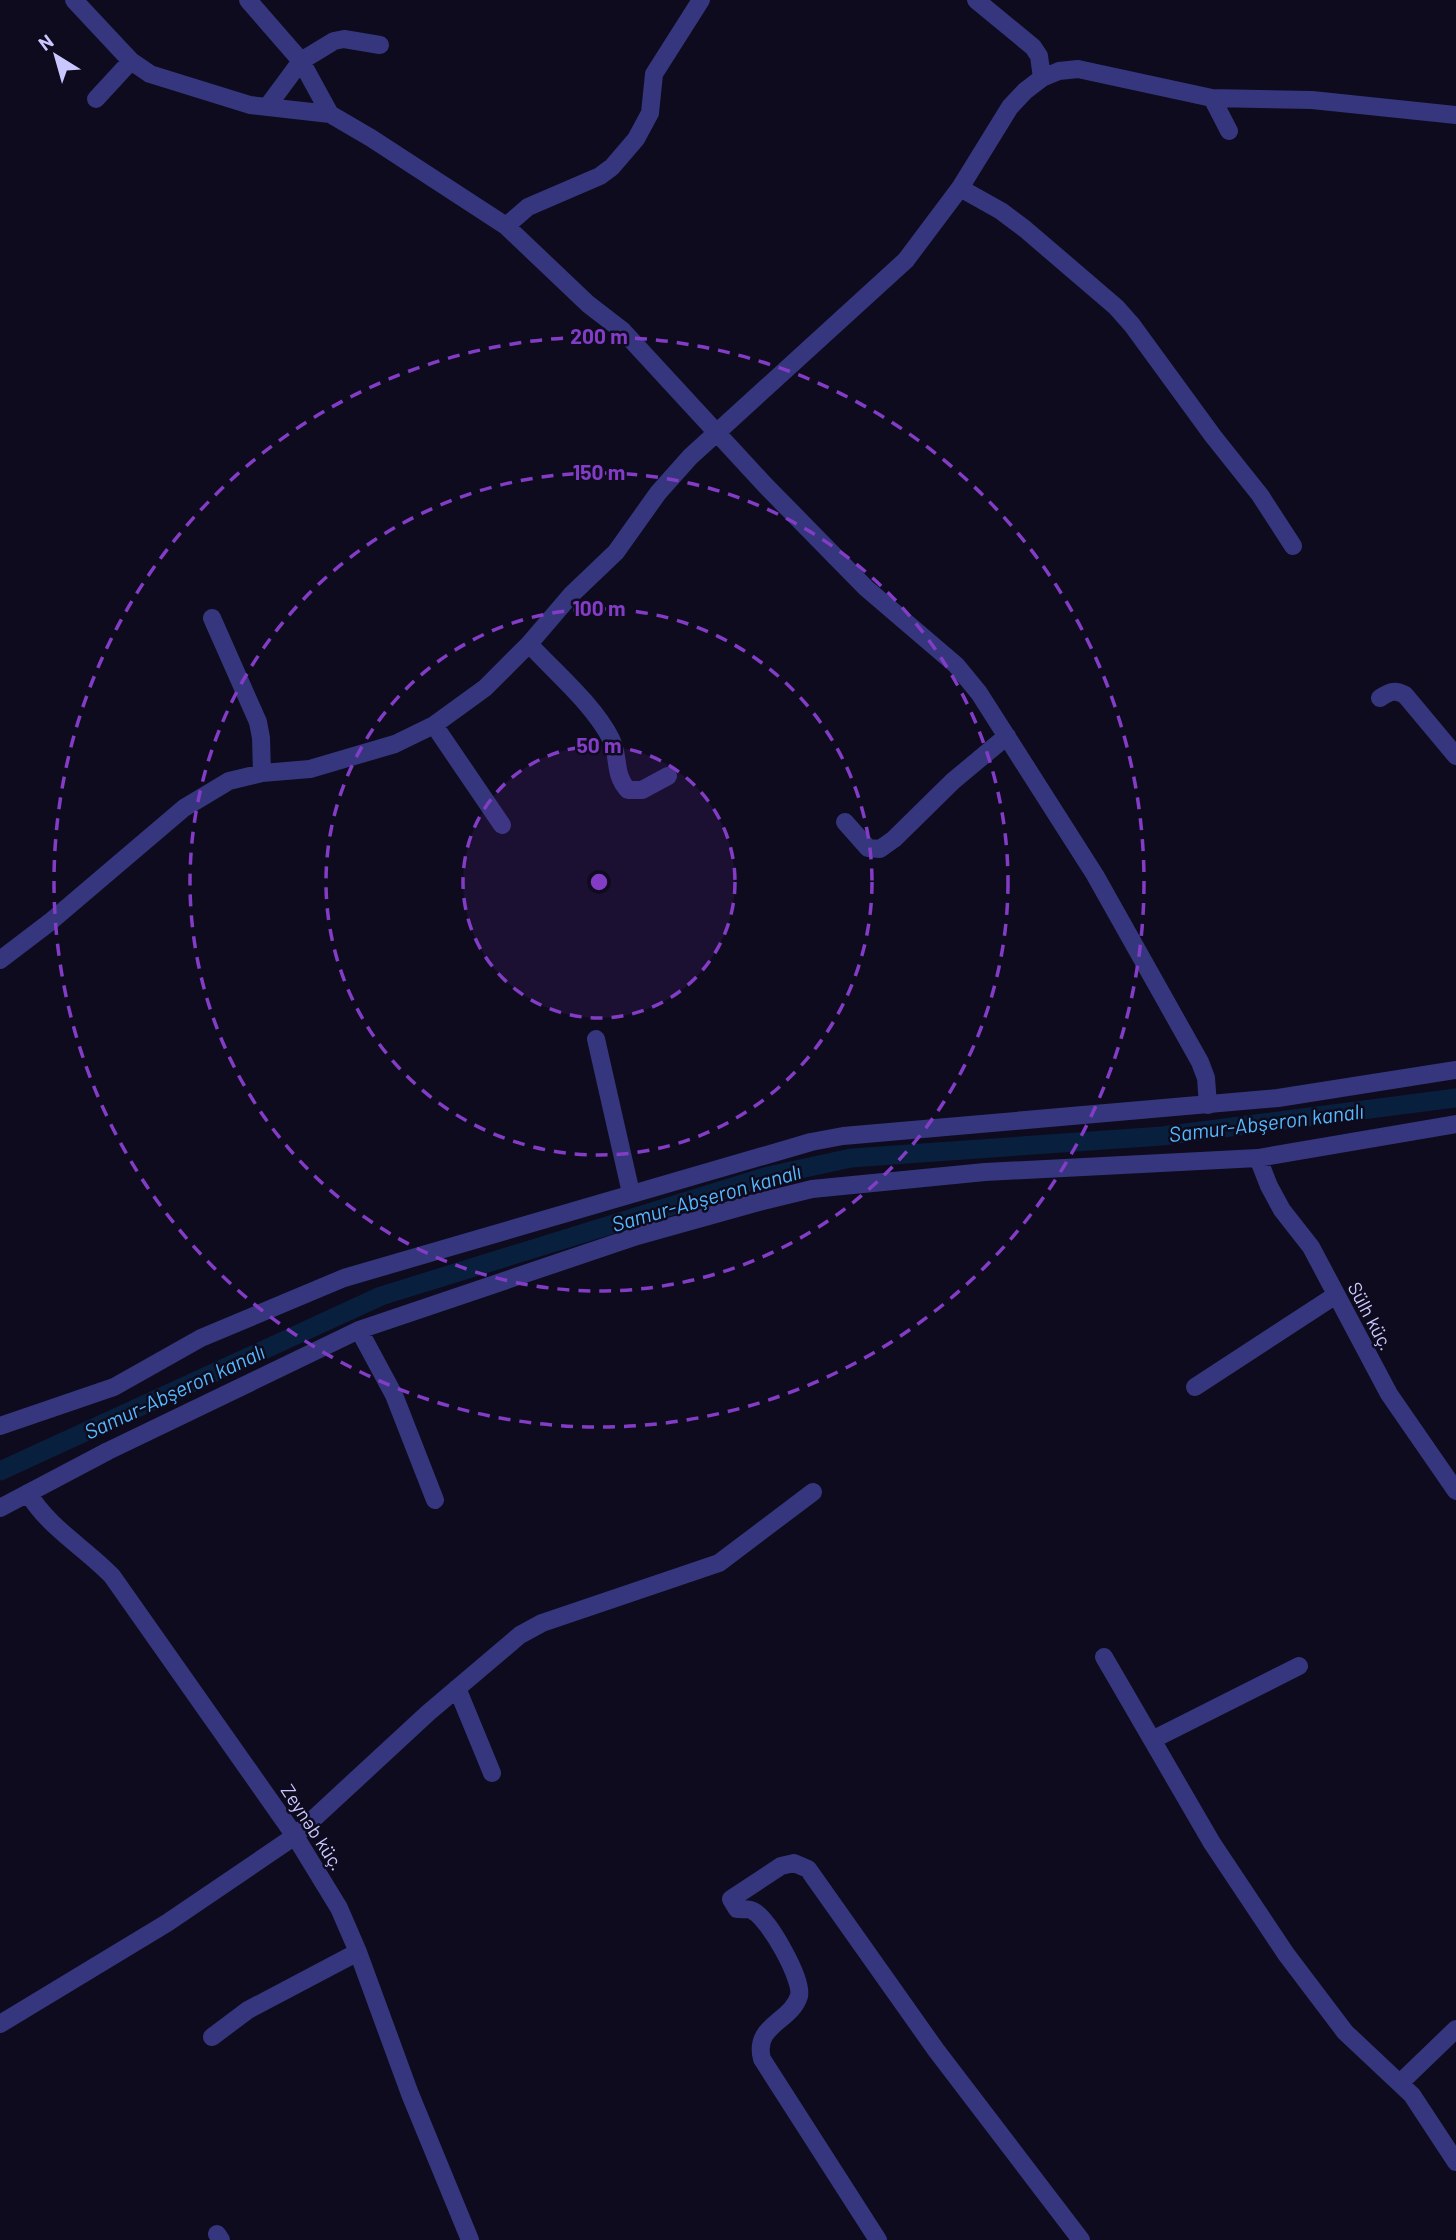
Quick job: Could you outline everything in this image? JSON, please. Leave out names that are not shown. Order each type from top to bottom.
[{"type":"street","points":[[74,0],[131,61],[149,74],[250,105],[330,114],[506,226],[588,304],[623,331],[716,433],[866,588],[956,665],[979,693],[1095,875],[1200,1062],[1206,1077],[1208,1105]]},
{"type":"street","points":[[248,0],[301,61],[330,114]]},
{"type":"street","points":[[506,226],[528,207],[600,176],[620,158],[636,138],[650,113],[654,74],[658,66],[701,0]]},
{"type":"street","points":[[976,0],[1033,47],[1038,56],[1042,78]]},
{"type":"street","points":[[267,107],[301,61],[334,41],[344,39],[380,45]]},
{"type":"street","points":[[96,99],[131,61]]},
{"type":"street","points":[[0,960],[50,922],[184,808],[229,781],[262,773],[310,769],[395,744],[434,725],[485,688],[529,643],[570,595],[616,552],[658,493],[716,433],[906,260],[960,188],[1010,107],[1024,91],[1042,78],[1059,71],[1078,69],[1212,98],[1312,100],[1456,115]]},
{"type":"street","points":[[1212,98],[1229,131]]},
{"type":"street","points":[[960,188],[1001,211],[1025,229],[1116,307],[1260,495],[1293,546]]},
{"type":"street","points":[[212,618],[258,722],[262,773]]},
{"type":"street","points":[[529,643],[593,713],[612,740],[620,781],[628,790],[642,790],[668,776]]},
{"type":"street","points":[[1380,698],[1397,691],[1405,695],[1456,756]]},
{"type":"street","points":[[434,725],[502,825]]},
{"type":"street","points":[[845,822],[868,848],[880,849],[894,839],[953,781],[1007,736]]},
{"type":"street","points":[[596,1039],[631,1193]]},
{"type":"street","points":[[0,1426],[120,1384],[201,1338],[317,1288],[775,1151],[843,1136],[1278,1098],[1456,1070]]},
{"type":"street","points":[[0,1508],[279,1367],[359,1330],[637,1236],[812,1189],[985,1172],[1258,1158],[1456,1124]]},
{"type":"street","name":"Sülh küç.","points":[[1258,1158],[1282,1210],[1311,1247],[1390,1394],[1456,1491]]},
{"type":"street","points":[[1195,1387],[1336,1295]]},
{"type":"street","points":[[359,1330],[394,1395],[435,1500]]},
{"type":"street","points":[[0,2024],[167,1923],[295,1836],[457,1688],[520,1635],[542,1623],[719,1563],[813,1492]]},
{"type":"street","name":"Zeynəb küç.","points":[[28,1493],[46,1518],[112,1576],[295,1836],[339,1908],[358,1952],[463,2238]]},
{"type":"street","points":[[1104,1657],[1212,1843],[1286,1954],[1345,2032],[1412,2095],[1456,2162]]},
{"type":"street","points":[[1152,1740],[1298,1666]]},
{"type":"street","points":[[457,1688],[492,1773]]},
{"type":"street","points":[[878,2240],[762,2059],[760,2043],[795,2004],[799,1996],[799,1985],[796,1974],[772,1932],[755,1912],[737,1909],[731,1899],[781,1866],[794,1863],[808,1869],[936,2050],[1081,2240]]},
{"type":"street","points":[[212,2037],[248,2010],[358,1952]]},
{"type":"street","points":[[1400,2083],[1456,2029]]},
{"type":"waterway","name":"Samur-Abşeron kanalı","points":[[0,1471],[381,1296],[768,1176],[851,1158],[1162,1136],[1456,1098]]}]
